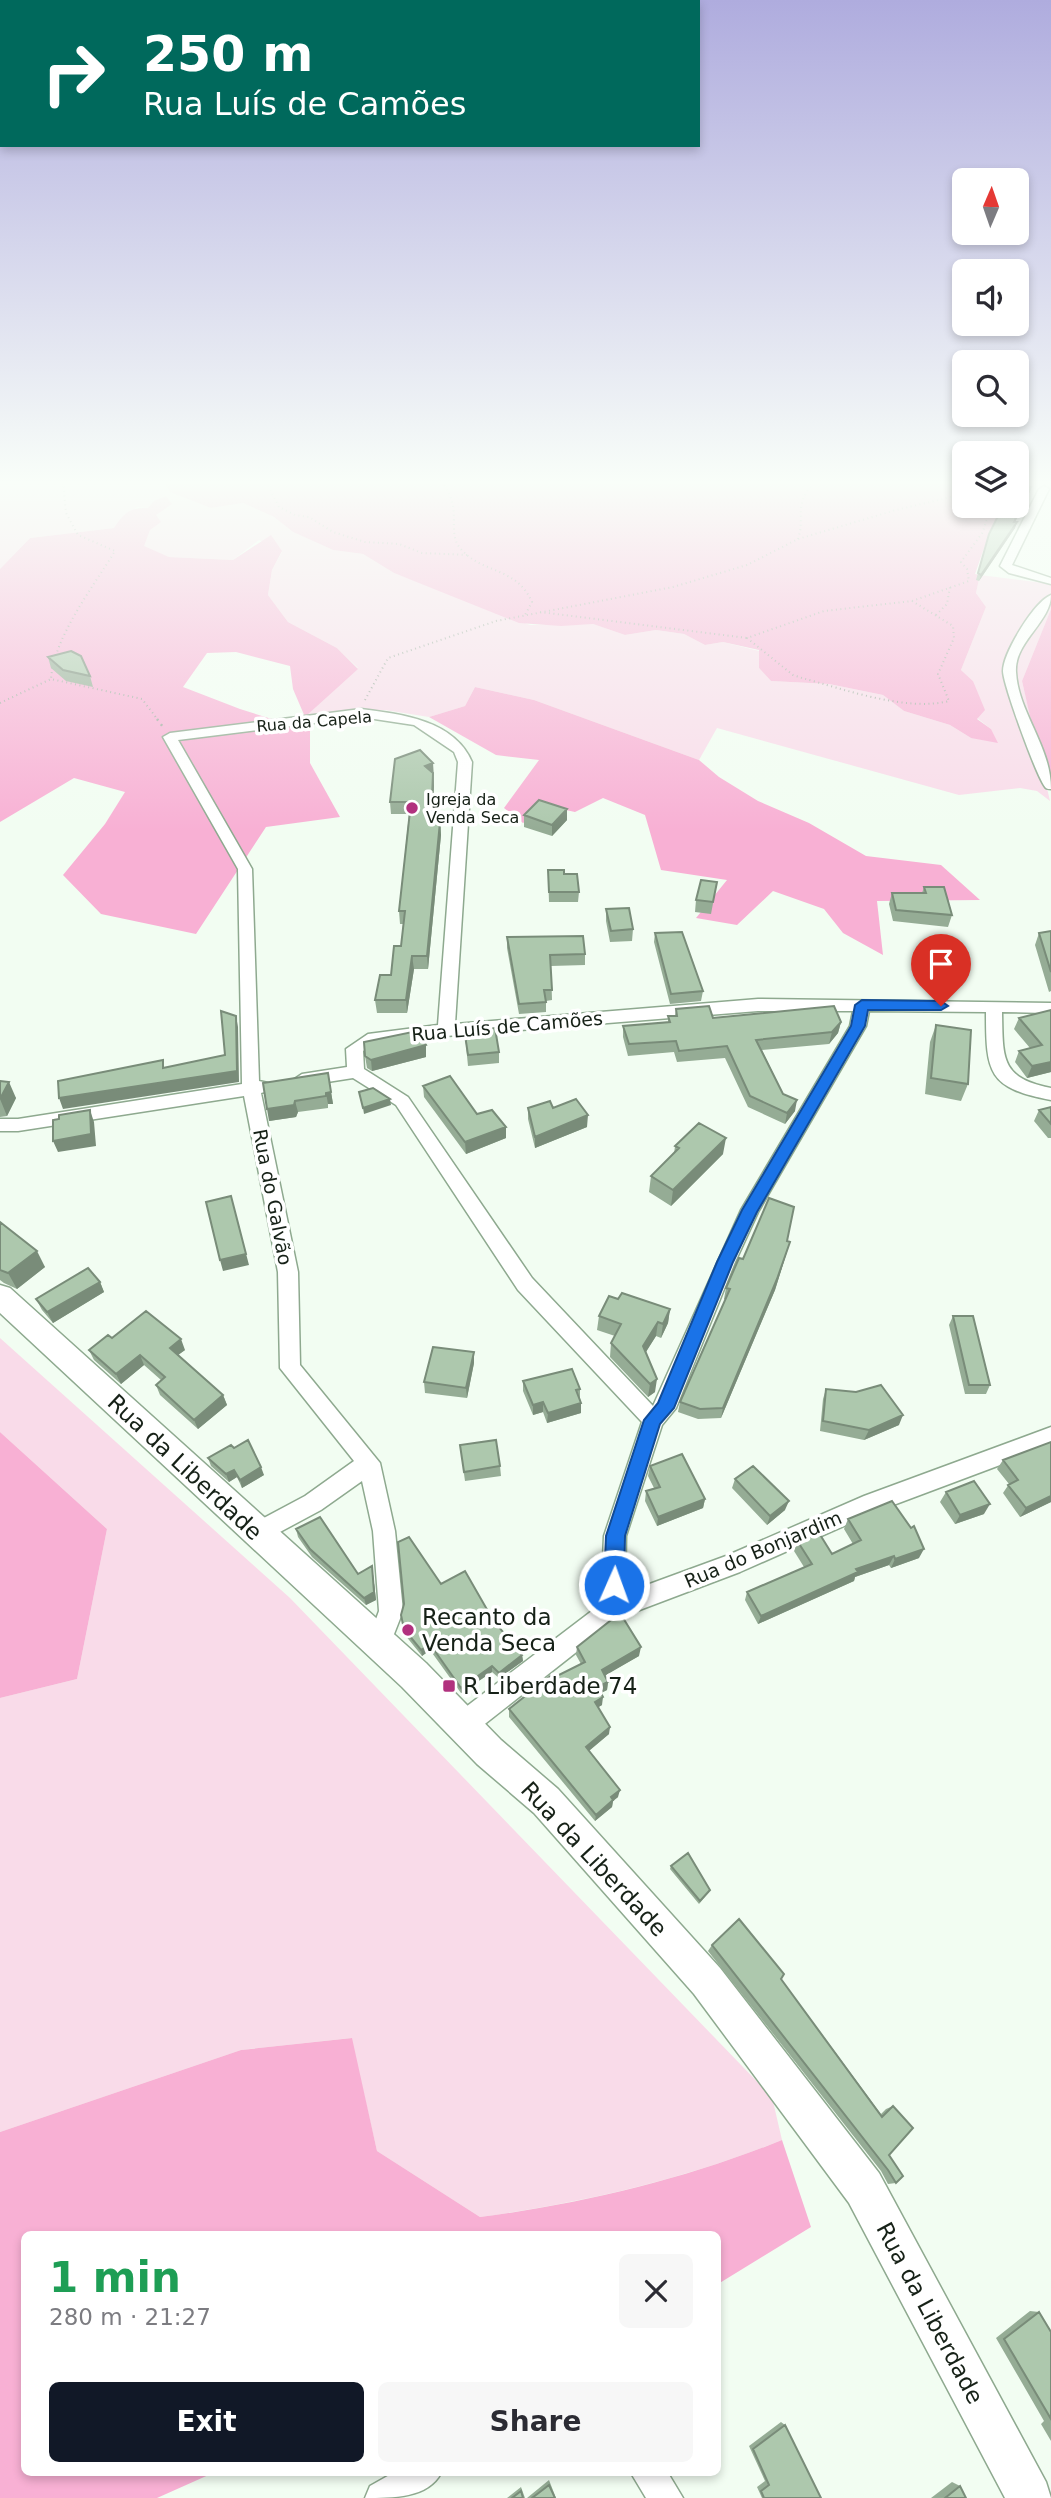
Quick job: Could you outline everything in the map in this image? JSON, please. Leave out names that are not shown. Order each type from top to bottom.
[{"type":"street","points":[[1051,599],[1018,644],[1008,669],[1030,738],[1051,785]]},
{"type":"street","name":"Rua da Capela","points":[[170,737],[361,713],[419,722],[460,750],[465,762],[446,1030]]},
{"type":"street","name":"Rua do Galvão","points":[[170,737],[245,869],[251,1088],[288,1272],[290,1368],[369,1463],[384,1531],[391,1611],[379,1644]]},
{"type":"street","name":"Rua Luís de Camões","points":[[356,1072],[354,1049],[368,1040],[446,1030],[758,1005],[1046,1007]]},
{"type":"street","points":[[613,1609],[615,1536],[653,1420],[665,1408],[725,1262],[750,1210],[858,1026],[862,1005]]},
{"type":"street","points":[[994,1006],[995,1062],[1006,1080],[1026,1091],[1051,1094]]},
{"type":"street","points":[[0,1125],[18,1125],[356,1072],[402,1101],[525,1284],[653,1420]]},
{"type":"street","name":"Rua da Liberdade","points":[[0,1296],[546,1801],[707,1981],[864,2188],[1030,2498]]},
{"type":"street","name":"Rua do Bonjardim","points":[[463,1725],[613,1609],[732,1564],[872,1503],[1051,1436]]},
{"type":"street","points":[[257,1533],[313,1503],[369,1463]]},
{"type":"street","points":[[382,2498],[419,2476]]},
{"type":"street","points":[[650,2476],[666,2498]]},
{"type":"path","points":[[51,679],[49,670],[69,626],[86,599]]},
{"type":"path","points":[[525,615],[532,602],[531,599]]},
{"type":"path","points":[[361,713],[370,687],[388,658],[496,621],[611,599]]},
{"type":"path","points":[[540,612],[747,638],[824,611],[842,611],[884,602],[919,599]]},
{"type":"path","points":[[936,615],[947,604],[948,599]]},
{"type":"path","points":[[747,638],[793,675],[898,701],[941,704],[948,701],[938,674],[946,663],[954,638],[953,626],[912,601]]},
{"type":"path","points":[[0,703],[51,679],[142,699],[170,737]]},
{"type":"shaded area","points":[[0,599],[271,599],[288,622],[337,648],[358,669],[305,717],[293,689],[290,666],[236,652],[207,653],[183,687],[240,709],[310,731],[310,763],[340,817],[266,827],[196,934],[101,914],[63,875],[105,824],[125,792],[74,778],[0,822]]},
{"type":"shaded area","points":[[271,599],[461,599],[530,625],[593,624],[625,635],[656,630],[684,634],[705,645],[723,642],[759,651],[759,668],[771,681],[829,684],[883,695],[904,711],[950,725],[971,738],[991,729],[977,718],[973,681],[961,670],[986,607],[980,599],[1051,599],[1051,609],[1022,681],[1050,801],[1037,791],[1020,788],[959,795],[717,728],[699,760],[534,700],[475,687],[465,706],[429,717],[385,710],[305,717],[358,668],[337,648],[288,622]]},
{"type":"shaded area","points":[[458,599],[980,599],[986,607],[961,670],[973,681],[985,710],[977,719],[991,729],[998,743],[971,738],[950,725],[904,711],[883,695],[829,684],[771,681],[759,668],[759,650],[723,642],[705,645],[684,634],[656,630],[625,635],[593,624],[561,626],[519,623]]},
{"type":"shaded area","points":[[1051,609],[1051,777],[1036,743],[1022,681]]},
{"type":"shaded area","points":[[475,687],[534,700],[699,760],[719,777],[758,801],[809,823],[866,856],[941,865],[980,900],[877,901],[883,955],[843,933],[824,909],[773,891],[737,925],[696,918],[727,880],[661,870],[645,815],[603,798],[575,812],[552,807],[523,823],[504,808],[539,760],[496,755],[429,717],[465,706]]},
{"type":"shaded area","points":[[0,1338],[290,1598],[772,2097],[782,2140],[708,2167],[633,2188],[557,2205],[480,2217],[377,2151],[351,2038],[241,2050],[0,2132],[0,1698],[77,1679],[107,1529],[0,1432]]},
{"type":"shaded area","points":[[0,1432],[107,1529],[77,1679],[0,1698]]},
{"type":"shaded area","points":[[352,2038],[377,2151],[480,2217],[557,2205],[633,2188],[709,2167],[782,2140],[811,2227],[721,2282],[721,2231],[21,2231],[21,2476],[206,2476],[157,2498],[0,2498],[0,2132],[241,2050]]},
{"type":"building","points":[[71,651],[81,656],[90,676],[63,670],[48,657]]},
{"type":"building","points":[[420,750],[433,763],[425,766],[433,773],[431,822],[440,822],[427,956],[412,956],[406,1000],[375,1000],[380,975],[391,975],[394,946],[401,946],[405,911],[399,911],[411,802],[390,802],[395,759]]},
{"type":"building","points":[[539,800],[567,809],[552,825],[524,815]]},
{"type":"building","points":[[548,870],[564,870],[564,874],[577,874],[579,892],[549,892]]},
{"type":"building","points":[[701,880],[717,882],[713,902],[696,900]]},
{"type":"building","points":[[924,887],[944,887],[952,915],[896,910],[892,893],[926,893]]},
{"type":"building","points":[[629,908],[633,929],[611,931],[606,909]]},
{"type":"building","points":[[1051,931],[1051,972],[1039,933]]},
{"type":"building","points":[[682,932],[703,991],[671,994],[655,933]]},
{"type":"building","points":[[583,936],[585,954],[550,955],[552,990],[544,990],[546,1002],[519,1004],[507,937]]},
{"type":"building","points":[[709,1006],[713,1018],[834,1006],[841,1022],[832,1032],[756,1040],[783,1094],[797,1100],[787,1113],[750,1096],[727,1046],[679,1051],[676,1041],[629,1044],[623,1026],[670,1022],[668,1016],[677,1016],[676,1009]]},
{"type":"building","points":[[1051,1010],[1051,1062],[1032,1066],[1019,1051],[1042,1045],[1019,1018]]},
{"type":"building","points":[[221,1011],[236,1016],[237,1071],[59,1098],[58,1081],[163,1060],[163,1068],[225,1055]]},
{"type":"building","points":[[936,1025],[971,1030],[968,1084],[931,1078]]},
{"type":"building","points":[[495,1028],[499,1052],[468,1055],[465,1035],[469,1035],[468,1031]]},
{"type":"building","points":[[417,1031],[426,1045],[371,1060],[365,1056],[364,1042]]},
{"type":"building","points":[[328,1073],[331,1092],[326,1093],[326,1096],[267,1109],[263,1083]]},
{"type":"building","points":[[450,1076],[477,1114],[492,1110],[506,1127],[465,1142],[423,1086]]},
{"type":"building","points":[[0,1081],[9,1082],[0,1099]]},
{"type":"building","points":[[373,1088],[390,1099],[363,1108],[359,1092]]},
{"type":"building","points":[[576,1099],[588,1115],[535,1137],[528,1108],[550,1101],[553,1108]]},
{"type":"building","points":[[1051,1107],[1051,1124],[1039,1110]]},
{"type":"building","points":[[90,1110],[91,1134],[53,1141],[53,1120],[59,1119],[59,1115]]},
{"type":"building","points":[[699,1123],[726,1138],[673,1190],[651,1176],[679,1148],[675,1146]]},
{"type":"building","points":[[231,1196],[246,1254],[220,1260],[206,1202]]},
{"type":"building","points":[[769,1198],[794,1207],[787,1241],[790,1242],[723,1408],[700,1409],[680,1402],[730,1289],[726,1288],[739,1258],[743,1259]]},
{"type":"building","points":[[0,1222],[37,1251],[8,1273],[0,1270]]},
{"type":"building","points":[[88,1268],[100,1282],[47,1312],[36,1299]]},
{"type":"building","points":[[622,1293],[670,1309],[663,1324],[658,1322],[643,1346],[657,1379],[650,1384],[611,1343],[621,1324],[599,1316],[609,1296],[618,1299]]},
{"type":"building","points":[[146,1311],[181,1339],[170,1348],[223,1395],[194,1420],[156,1385],[165,1377],[140,1355],[116,1374],[89,1350],[108,1335],[112,1338]]},
{"type":"building","points":[[953,1316],[973,1316],[990,1385],[969,1385]]},
{"type":"building","points":[[433,1347],[474,1352],[466,1388],[424,1382]]},
{"type":"building","points":[[572,1369],[580,1389],[576,1390],[581,1403],[548,1413],[543,1402],[533,1405],[523,1381]]},
{"type":"building","points":[[881,1385],[903,1415],[869,1430],[823,1421],[826,1389],[856,1392]]},
{"type":"building","points":[[248,1440],[261,1467],[240,1480],[234,1470],[226,1474],[208,1458],[231,1445],[234,1448]]},
{"type":"building","points":[[496,1440],[500,1466],[464,1472],[460,1445]]},
{"type":"building","points":[[1051,1442],[1051,1496],[1026,1508],[1008,1485],[1018,1480],[1003,1460]]},
{"type":"building","points":[[682,1454],[705,1499],[658,1517],[646,1491],[660,1487],[650,1466]]},
{"type":"building","points":[[753,1466],[789,1501],[770,1516],[735,1479]]},
{"type":"building","points":[[974,1481],[990,1504],[960,1515],[946,1492]]},
{"type":"building","points":[[892,1501],[911,1528],[914,1526],[924,1549],[856,1569],[858,1572],[761,1616],[747,1592],[812,1564],[798,1542],[819,1533],[832,1554],[861,1540],[848,1519]]},
{"type":"building","points":[[320,1517],[358,1574],[372,1566],[374,1592],[364,1598],[310,1549],[296,1529]]},
{"type":"building","points":[[409,1537],[441,1584],[465,1571],[493,1620],[522,1655],[499,1673],[492,1666],[461,1688],[430,1644],[421,1650],[404,1629],[401,1615],[404,1604],[398,1542]]},
{"type":"building","points":[[620,1613],[641,1647],[602,1670],[608,1682],[597,1687],[603,1697],[595,1702],[610,1727],[586,1747],[620,1790],[596,1815],[509,1709],[553,1674],[555,1677],[585,1662],[577,1647]]},
{"type":"building","points":[[688,1853],[710,1890],[700,1901],[671,1866]]},
{"type":"building","points":[[739,1919],[784,1974],[781,1979],[882,2117],[893,2106],[913,2128],[889,2155],[903,2176],[896,2183],[712,1945]]},
{"type":"building","points":[[1039,2312],[1051,2332],[1051,2419],[1004,2339]]},
{"type":"building","points":[[785,2425],[821,2498],[764,2498],[761,2491],[769,2485],[753,2449]]},
{"type":"building","points":[[549,2485],[555,2498],[532,2498]]},
{"type":"building","points":[[960,2486],[966,2498],[945,2498]]},
{"type":"building","points":[[521,2491],[523,2498],[512,2498]]},
{"type":"place","name":"Igreja da Venda Seca","points":[[412,808]]},
{"type":"place","name":"Recanto da Venda Seca","points":[[408,1630]]},
{"type":"place","name":"R Liberdade 74","points":[[449,1686]]},
{"type":"route","points":[[614,1585],[615,1536],[653,1420],[665,1408],[725,1262],[750,1210],[858,1026],[862,1005],[941,1006]]}]
